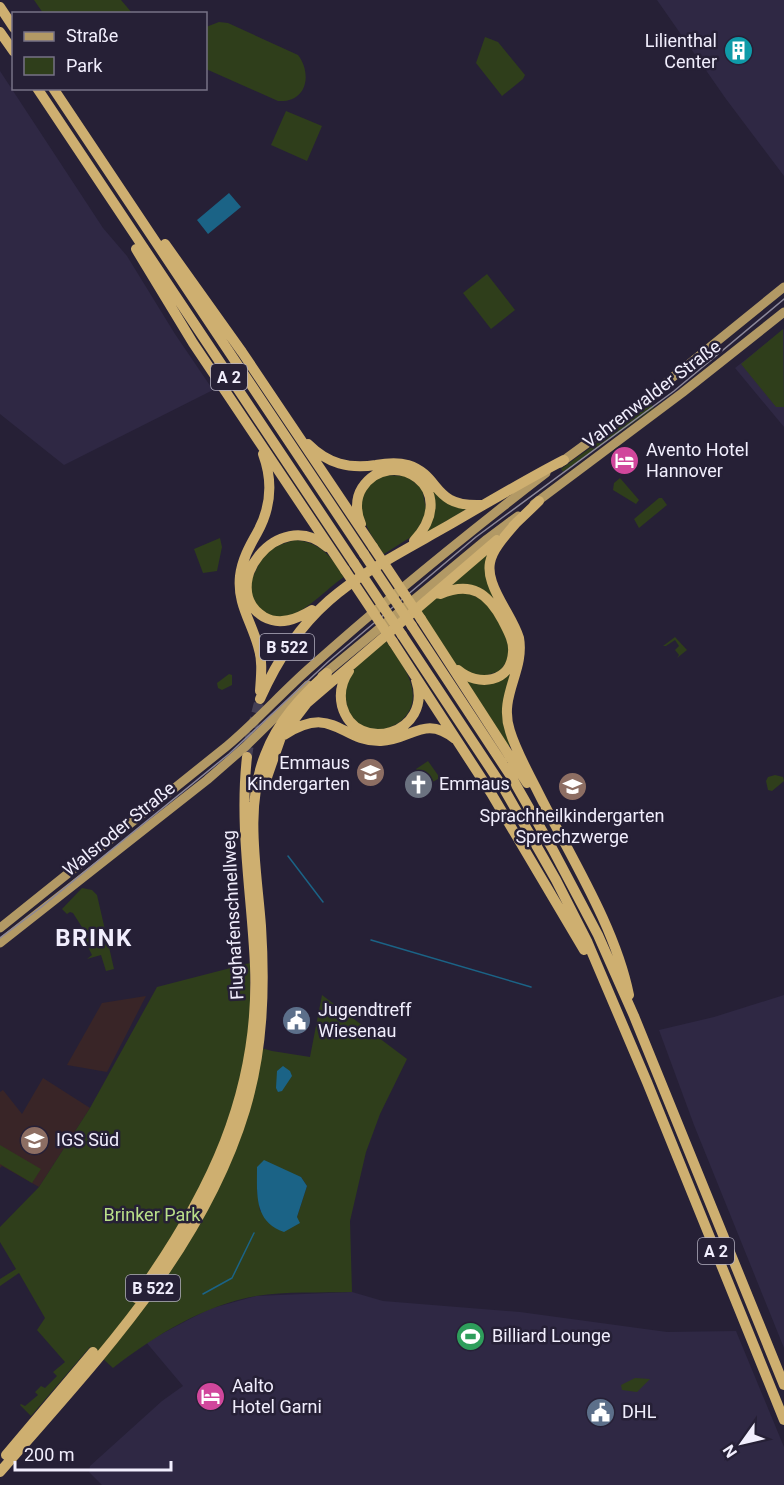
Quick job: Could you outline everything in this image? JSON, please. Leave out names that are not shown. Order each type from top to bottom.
[{"type":"highway","points":[[0,8],[12,25]]},
{"type":"highway","points":[[0,32],[12,49]]},
{"type":"highway","name":"A 2","points":[[38,90],[349,567],[402,635],[504,789],[556,880],[608,988],[630,1040],[784,1420]]},
{"type":"highway","name":"A 2","points":[[54,90],[416,623],[504,747]]},
{"type":"highway","points":[[116,183],[138,207],[216,314],[277,404],[368,551]]},
{"type":"highway","points":[[105,191],[118,220],[188,335],[338,559]]},
{"type":"highway","points":[[277,404],[310,446],[328,460],[354,467],[392,463],[408,465],[425,476],[448,499],[465,505],[485,505]]},
{"type":"highway","name":"B 522","points":[[255,434],[268,471],[269,503],[242,566],[239,592],[261,656],[260,699],[282,653],[304,624],[349,583],[564,460]]},
{"type":"highway","points":[[368,551],[357,509],[360,492],[376,475],[392,470],[415,476],[422,482],[430,498],[431,515],[428,523],[408,548]]},
{"type":"highway","points":[[254,830],[259,819],[265,779],[281,737],[307,703],[428,601],[539,501]]},
{"type":"highway","points":[[504,747],[509,728],[507,696],[520,655],[518,636],[494,590],[489,572],[495,548],[517,522]]},
{"type":"highway","points":[[325,603],[297,618],[287,621],[270,620],[262,616],[251,604],[246,590],[247,576],[255,561],[267,547],[284,537],[302,534],[316,539],[349,567],[393,642],[465,750],[608,988]]},
{"type":"highway","points":[[416,623],[459,671],[474,680],[490,680],[504,672],[510,665],[513,643],[491,602],[477,591],[468,588],[451,589],[428,601]]},
{"type":"highway","points":[[444,653],[563,842],[608,930],[626,979],[634,1016]]},
{"type":"highway","points":[[357,661],[343,682],[341,702],[351,722],[372,733],[394,732],[411,719],[417,708],[419,694],[413,672]]},
{"type":"highway","name":"B 522","points":[[254,830],[258,783],[264,757],[271,741],[294,705],[327,673]]},
{"type":"highway","points":[[281,737],[310,723],[336,725],[363,738],[380,741],[430,728],[446,733],[465,750]]},
{"type":"highway","name":"Flughafenschnellweg","points":[[0,1462],[96,1349],[168,1254],[200,1198],[232,1126],[247,1072],[255,1006],[255,963],[244,831],[247,757]]},
{"type":"highway","name":"A 2","points":[[519,773],[634,1016],[784,1385]]},
{"type":"highway","name":"Flughafenschnellweg","points":[[0,1472],[109,1345],[174,1259],[192,1231],[218,1180],[236,1137],[255,1073],[264,1005],[254,830]]},
{"type":"main road","name":"Vahrenwalder Straße","points":[[370,616],[490,516],[661,387],[784,287]]},
{"type":"main road","name":"Vahrenwalder Straße","points":[[379,629],[487,539],[682,393],[784,312]]},
{"type":"main road","name":"Walsroder Straße","points":[[0,928],[248,729],[287,689],[370,616]]},
{"type":"main road","name":"Walsroder Straße","points":[[0,943],[207,780],[255,737],[290,701],[379,629]]},
{"type":"shaded area","points":[[657,0],[784,0],[784,176],[726,99]]},
{"type":"shaded area","points":[[0,71],[103,228],[127,256],[213,390],[64,465],[0,414]]},
{"type":"shaded area","points":[[784,329],[784,427],[735,368]]},
{"type":"shaded area","points":[[784,995],[784,1348],[694,1125],[659,1030],[714,1017]]},
{"type":"shaded area","points":[[146,996],[107,1072],[67,1065],[102,1003]]},
{"type":"shaded area","name":"IGS Süd","points":[[43,1078],[90,1108],[39,1187],[2,1166],[0,1168],[0,1092],[3,1090],[22,1114]]},
{"type":"shaded area","points":[[352,1292],[383,1301],[520,1312],[667,1332],[736,1331],[784,1447],[784,1485],[102,1485],[89,1472],[90,1466],[162,1401],[183,1386],[146,1342],[209,1309],[256,1296]]},
{"type":"green space","points":[[34,0],[121,0],[131,12],[42,12]]},
{"type":"green space","points":[[219,22],[228,23],[298,55],[303,63],[306,79],[301,93],[288,100],[278,101],[207,69],[207,27]]},
{"type":"green space","points":[[485,37],[498,42],[525,75],[502,96],[476,63]]},
{"type":"green space","points":[[286,111],[322,126],[307,161],[271,145]]},
{"type":"green space","points":[[487,274],[515,310],[491,329],[463,293]]},
{"type":"green space","points":[[783,329],[784,407],[776,407],[741,364]]},
{"type":"green space","points":[[651,404],[654,408],[563,472],[561,469]]},
{"type":"green space","points":[[382,475],[407,476],[422,489],[427,513],[414,535],[384,554],[366,525],[361,508],[365,489]]},
{"type":"green space","points":[[620,478],[639,500],[636,504],[613,490],[614,483]]},
{"type":"green space","points":[[430,489],[468,508],[423,535]]},
{"type":"green space","points":[[659,498],[662,498],[667,505],[639,528],[634,519]]},
{"type":"green space","points":[[220,538],[222,547],[217,571],[203,573],[194,549]]},
{"type":"green space","points":[[296,540],[319,547],[335,563],[344,577],[300,611],[280,618],[271,616],[255,606],[249,584],[266,554],[277,546]]},
{"type":"green space","points":[[490,549],[487,561],[517,646],[508,683],[511,744],[508,747],[463,678],[494,681],[515,653],[496,605],[451,586]]},
{"type":"green space","points":[[459,590],[484,598],[507,635],[509,658],[500,671],[478,678],[458,668],[420,611],[436,598]]},
{"type":"green space","points":[[675,637],[687,650],[677,658],[679,655],[675,650],[679,646],[675,640],[663,646]]},
{"type":"green space","points":[[386,641],[407,673],[413,700],[408,713],[399,723],[387,728],[374,729],[362,725],[352,716],[344,689],[346,681],[355,668]]},
{"type":"green space","points":[[229,674],[232,675],[232,685],[222,690],[218,688],[217,683]]},
{"type":"green space","points":[[428,761],[440,778],[425,786],[420,777],[423,775],[420,770],[416,769]]},
{"type":"green space","points":[[775,775],[783,777],[784,781],[772,791],[768,790],[766,781],[768,777]]},
{"type":"green space","points":[[82,888],[92,890],[97,895],[114,969],[106,971],[101,955],[87,959],[92,955],[83,942],[88,938],[87,935],[73,913],[67,914],[62,909]]},
{"type":"green space","name":"Brinker Park","points":[[250,963],[247,1044],[272,1051],[310,1057],[322,995],[407,1059],[380,1114],[366,1152],[350,1221],[352,1292],[279,1293],[256,1296],[217,1307],[180,1323],[113,1368],[90,1347],[31,1416],[20,1405],[25,1406],[38,1395],[35,1392],[41,1386],[45,1388],[57,1376],[53,1372],[65,1362],[37,1330],[45,1318],[19,1273],[0,1286],[0,1279],[16,1269],[0,1242],[0,1227],[39,1187],[90,1108],[157,987]],"holes":[[[257,1168],[301,1177],[307,1186],[297,1217],[260,1211]]]},
{"type":"green space","points":[[0,1145],[41,1169],[32,1183],[0,1164]]},
{"type":"green space","points":[[635,1378],[650,1379],[637,1392],[622,1390],[621,1385]]},
{"type":"water","points":[[229,193],[241,207],[208,234],[197,220]]},
{"type":"water","points":[[283,1066],[290,1071],[292,1076],[282,1091],[278,1092],[276,1088],[277,1071]]},
{"type":"water","points":[[264,1160],[301,1177],[307,1186],[297,1217],[300,1223],[284,1232],[267,1221],[259,1206],[257,1167]]},
{"type":"waterway","points":[[288,856],[323,902]]},
{"type":"waterway","points":[[371,940],[531,987]]},
{"type":"waterway","points":[[203,1294],[232,1278],[254,1233]]},
{"type":"tunnel","points":[[247,757],[260,699]]},
{"type":"tram line","points":[[0,938],[229,754],[329,661],[476,537],[674,391],[784,299]]},
{"type":"place","name":"Lilienthal Center","points":[[738,51]]},
{"type":"place","name":"Avento Hotel Hannover","points":[[625,460]]},
{"type":"place","name":"Emmaus Kindergarten","points":[[371,773]]},
{"type":"place","name":"Emmaus","points":[[418,784]]},
{"type":"place","name":"Sprachheilkindergarten Sprechzwerge","points":[[572,787]]},
{"type":"place","name":"Jugendtreff Wiesenau","points":[[297,1020]]},
{"type":"place","name":"IGS Süd","points":[[35,1140]]},
{"type":"place","name":"Billiard Lounge","points":[[471,1336]]},
{"type":"place","name":"Aalto Hotel Garni","points":[[211,1396]]},
{"type":"place","name":"DHL","points":[[601,1412]]},
{"type":"district","name":"BRINK","points":[[94,938]]}]
